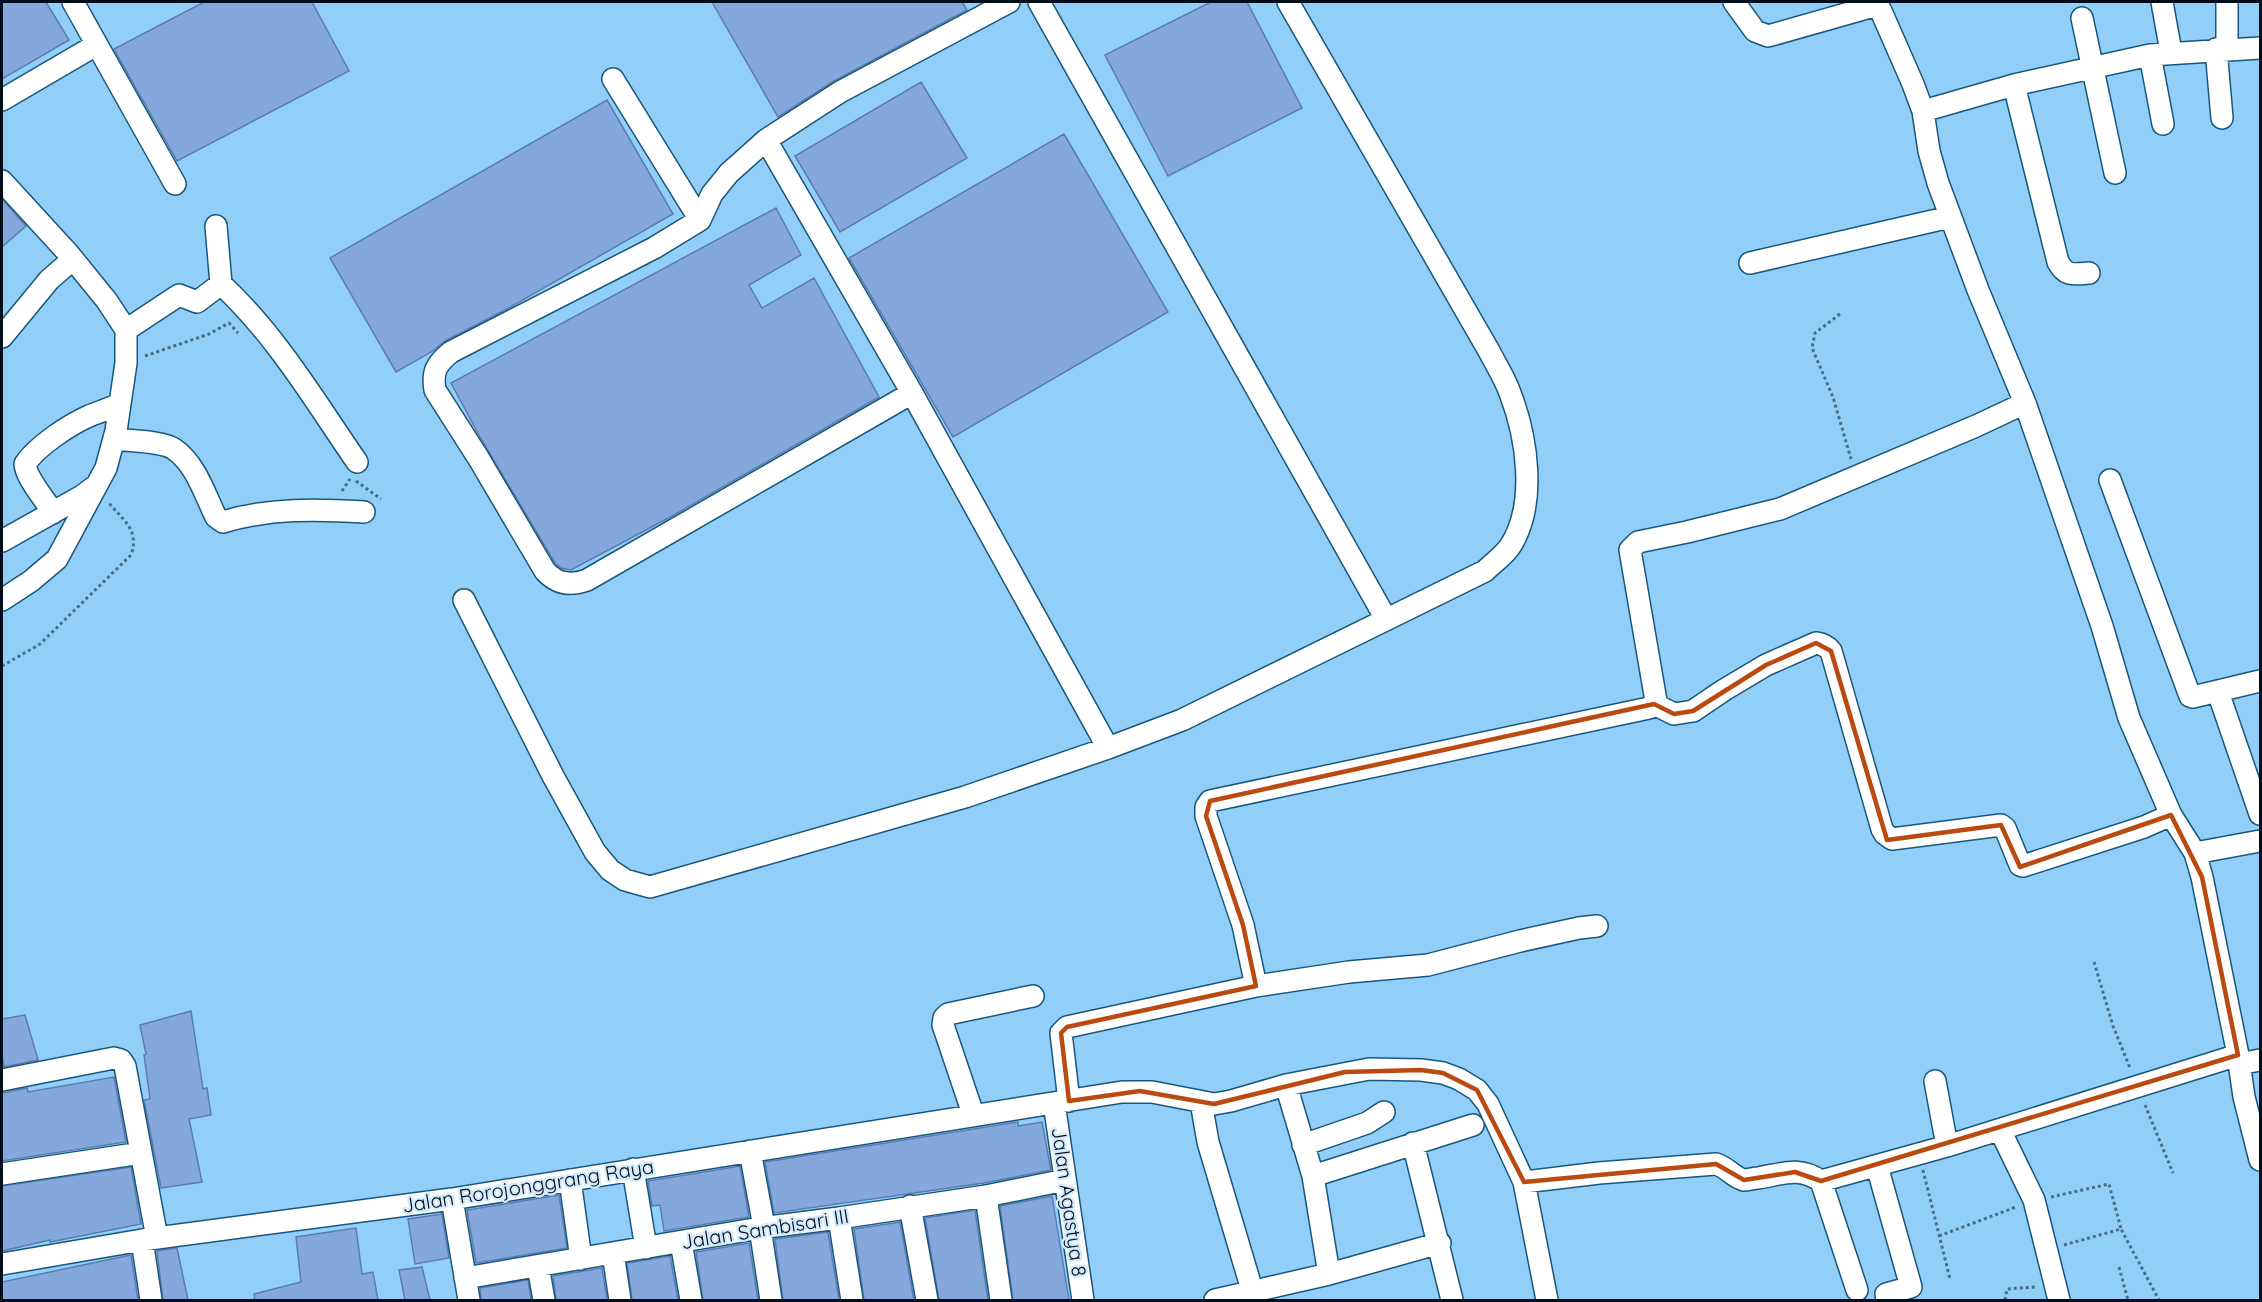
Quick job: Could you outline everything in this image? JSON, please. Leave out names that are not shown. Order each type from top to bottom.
[{"type":"street","points":[[73,2],[175,184]]},
{"type":"street","points":[[912,393],[587,580],[573,584],[553,579],[545,571],[435,390],[433,378],[439,361],[451,352],[654,248],[699,220],[712,194],[729,173],[766,140],[840,92],[982,8],[1009,2]]},
{"type":"street","points":[[1039,2],[1386,619]]},
{"type":"street","points":[[464,600],[553,776],[595,852],[610,870],[625,880],[650,886],[965,797],[1108,748],[1182,720],[1485,571],[1510,546],[1526,510],[1527,473],[1522,439],[1510,393],[1489,351],[1288,2]]},
{"type":"street","points":[[1734,2],[1755,31],[1768,36],[1886,4],[1923,111],[1929,151],[1950,217],[2025,403],[2102,626],[2129,718],[2171,815],[2195,853],[2202,877],[2239,1060],[2244,1097],[2260,1160]]},
{"type":"street","points":[[2162,2],[2171,52]]},
{"type":"street","points":[[2222,118],[2222,49],[2228,2]]},
{"type":"street","points":[[2082,18],[2115,173]]},
{"type":"street","points":[[2,100],[96,45]]},
{"type":"street","points":[[1923,111],[2014,85],[2150,55],[2260,48]]},
{"type":"street","points":[[2150,55],[2163,124]]},
{"type":"street","points":[[613,79],[699,220]]},
{"type":"street","points":[[2014,85],[2058,262],[2062,270],[2069,275],[2089,273]]},
{"type":"street","points":[[766,140],[912,393],[1108,748]]},
{"type":"street","points":[[2,181],[73,259],[107,301],[126,330],[126,363],[114,439],[106,468],[57,558],[32,582],[2,600]]},
{"type":"street","points":[[1750,263],[1950,217]]},
{"type":"street","points":[[216,226],[220,284],[247,309],[265,330],[354,470]]},
{"type":"street","points":[[2,337],[49,280],[73,259]]},
{"type":"street","points":[[126,330],[179,295],[197,302],[220,284]]},
{"type":"street","points":[[1597,926],[1520,941],[1428,965],[1349,972],[1256,986],[1243,925],[1206,816],[1206,807],[1210,801],[1649,708],[1656,701],[1630,550],[1633,545],[1780,509],[2025,403]]},
{"type":"street","points":[[65,544],[46,517],[40,491],[26,473],[25,464],[32,454],[64,431],[88,416],[119,404]]},
{"type":"street","points":[[114,439],[174,448],[192,468],[216,517],[223,522],[274,512],[373,506]]},
{"type":"street","points":[[2110,480],[2189,694],[2193,697],[2260,681]]},
{"type":"street","points":[[2,541],[95,487]]},
{"type":"street","points":[[1654,704],[1674,714],[1693,711],[1767,665],[1820,643],[1831,651],[1882,829],[1888,837],[1893,839],[2001,825],[2005,828],[2020,864],[2023,866],[2144,827],[2171,815]]},
{"type":"street","points":[[2218,692],[2260,814]]},
{"type":"street","points":[[2195,853],[2260,841]]},
{"type":"street","name":"Jalan Agastya 8","points":[[1083,1300],[1065,1180],[1061,1033],[1063,1029],[1256,986]]},
{"type":"street","points":[[973,1114],[943,1024],[944,1018],[948,1014],[1033,996]]},
{"type":"street","points":[[2,1080],[114,1058],[121,1060],[125,1066],[141,1153],[149,1239],[151,1300]]},
{"type":"street","points":[[1821,1181],[1947,1146],[2138,1087],[2239,1060],[2260,1060]]},
{"type":"street","name":"Jalan Rorojonggrang Raya","points":[[2,1264],[149,1239],[452,1199],[973,1114],[1140,1090],[1214,1104],[1286,1085],[1369,1069],[1421,1070],[1443,1073],[1459,1079],[1477,1090],[1488,1104],[1524,1182],[1547,1300]]},
{"type":"street","points":[[1935,1081],[1947,1146]]},
{"type":"street","points":[[1286,1085],[1313,1176],[1329,1274]]},
{"type":"street","points":[[1201,1102],[1208,1142],[1253,1296]]},
{"type":"street","points":[[1303,1145],[1367,1123],[1384,1112]]},
{"type":"street","points":[[1313,1176],[1473,1125]]},
{"type":"street","points":[[2000,1130],[2034,1200],[2058,1293]]},
{"type":"street","points":[[1413,1143],[1440,1243],[1452,1300]]},
{"type":"street","points":[[750,1150],[771,1300]]},
{"type":"street","points":[[2,1174],[141,1153]]},
{"type":"street","points":[[1524,1182],[1587,1174],[1716,1164],[1744,1180],[1795,1172],[1809,1173],[1821,1181],[1857,1290]]},
{"type":"street","points":[[1877,1166],[1911,1287],[1886,1294],[1887,1300]]},
{"type":"street","points":[[633,1169],[646,1248]]},
{"type":"street","points":[[570,1180],[581,1258]]},
{"type":"street","name":"Jalan Sambisari III","points":[[465,1278],[762,1227],[986,1196],[1065,1180]]},
{"type":"street","points":[[986,1196],[1001,1300]]},
{"type":"street","points":[[452,1199],[469,1300]]},
{"type":"street","points":[[910,1206],[927,1300]]},
{"type":"street","points":[[839,1218],[852,1300]]},
{"type":"street","points":[[681,1242],[691,1300]]},
{"type":"street","points":[[1215,1300],[1253,1296],[1440,1243]]},
{"type":"street","points":[[613,1253],[620,1300]]},
{"type":"street","points":[[538,1266],[544,1300]]},
{"type":"path","points":[[1840,314],[1815,333],[1812,348],[1833,397],[1856,478]]},
{"type":"path","points":[[126,363],[209,334],[229,323],[242,337]]},
{"type":"path","points":[[354,470],[373,506]]},
{"type":"path","points":[[2,666],[40,644],[131,555],[134,532],[95,487]]},
{"type":"path","points":[[2094,962],[2113,1026],[2173,1173]]},
{"type":"path","points":[[1919,1154],[1950,1279]]},
{"type":"path","points":[[2109,1184],[2121,1229],[2159,1300]]},
{"type":"path","points":[[2048,1250],[2121,1229]]},
{"type":"path","points":[[2119,1268],[2128,1300]]},
{"type":"path","points":[[2005,1300],[2007,1289],[2058,1293]]},
{"type":"highlighted area","points":[[1816,643],[1831,651],[1887,840],[2001,825],[2020,867],[2171,815],[2202,877],[2238,1055],[1821,1181],[1795,1172],[1744,1180],[1716,1164],[1524,1182],[1477,1090],[1443,1073],[1421,1070],[1345,1072],[1214,1104],[1140,1091],[1069,1101],[1061,1033],[1067,1027],[1256,986],[1243,925],[1206,816],[1210,801],[1654,704],[1674,714],[1693,711],[1766,665]]},
{"type":"building","points":[[2,2],[46,2],[69,40],[2,79]]},
{"type":"building","points":[[204,2],[312,2],[349,71],[177,161],[114,49]]},
{"type":"building","points":[[712,2],[962,2],[967,10],[834,81],[778,117]]},
{"type":"building","points":[[1211,2],[1247,2],[1302,108],[1168,176],[1105,55]]},
{"type":"building","points":[[921,82],[967,158],[840,232],[795,156]]},
{"type":"building","points":[[607,100],[673,214],[505,310],[445,341],[433,351],[396,372],[330,258]]},
{"type":"building","points":[[1064,134],[1168,312],[953,437],[849,258]]},
{"type":"building","points":[[2,199],[26,226],[2,247]]},
{"type":"building","points":[[776,208],[801,255],[749,285],[762,308],[814,278],[879,397],[674,515],[571,570],[561,568],[555,563],[480,437],[451,383]]},
{"type":"building","points":[[191,1011],[203,1089],[207,1088],[211,1115],[189,1119],[202,1182],[161,1188],[144,1100],[150,1099],[144,1055],[146,1054],[140,1025]]},
{"type":"building","points":[[25,1015],[38,1060],[4,1067],[2,1019]]},
{"type":"building","points":[[114,1077],[126,1142],[2,1161],[2,1093],[27,1088],[28,1092]]},
{"type":"building","points":[[1018,1122],[1018,1126],[1042,1122],[1051,1170],[984,1183],[774,1213],[765,1162]]},
{"type":"building","points":[[740,1166],[749,1217],[664,1231],[660,1205],[652,1206],[648,1181]]},
{"type":"building","points":[[131,1167],[141,1224],[2,1251],[2,1186]]},
{"type":"building","points":[[559,1195],[567,1248],[476,1263],[467,1210]]},
{"type":"building","points":[[1052,1196],[1069,1300],[1013,1300],[1000,1206]]},
{"type":"building","points":[[975,1210],[988,1300],[939,1300],[925,1218]]},
{"type":"building","points":[[442,1214],[449,1258],[415,1264],[408,1219]]},
{"type":"building","points":[[900,1222],[914,1300],[864,1300],[854,1229]]},
{"type":"building","points":[[356,1228],[362,1274],[373,1272],[378,1300],[255,1300],[254,1294],[301,1282],[296,1237]]},
{"type":"building","points":[[828,1232],[839,1300],[783,1300],[775,1239]]},
{"type":"building","points":[[749,1243],[758,1300],[703,1300],[696,1252]]},
{"type":"building","points":[[177,1248],[188,1300],[163,1300],[157,1251]]},
{"type":"building","points":[[131,1255],[138,1300],[2,1300],[2,1282]]},
{"type":"building","points":[[670,1256],[678,1300],[632,1300],[627,1263]]},
{"type":"building","points":[[422,1267],[430,1300],[405,1300],[399,1270]]},
{"type":"building","points":[[602,1268],[607,1300],[556,1300],[553,1276]]},
{"type":"building","points":[[528,1280],[531,1300],[481,1300],[480,1288]]}]
